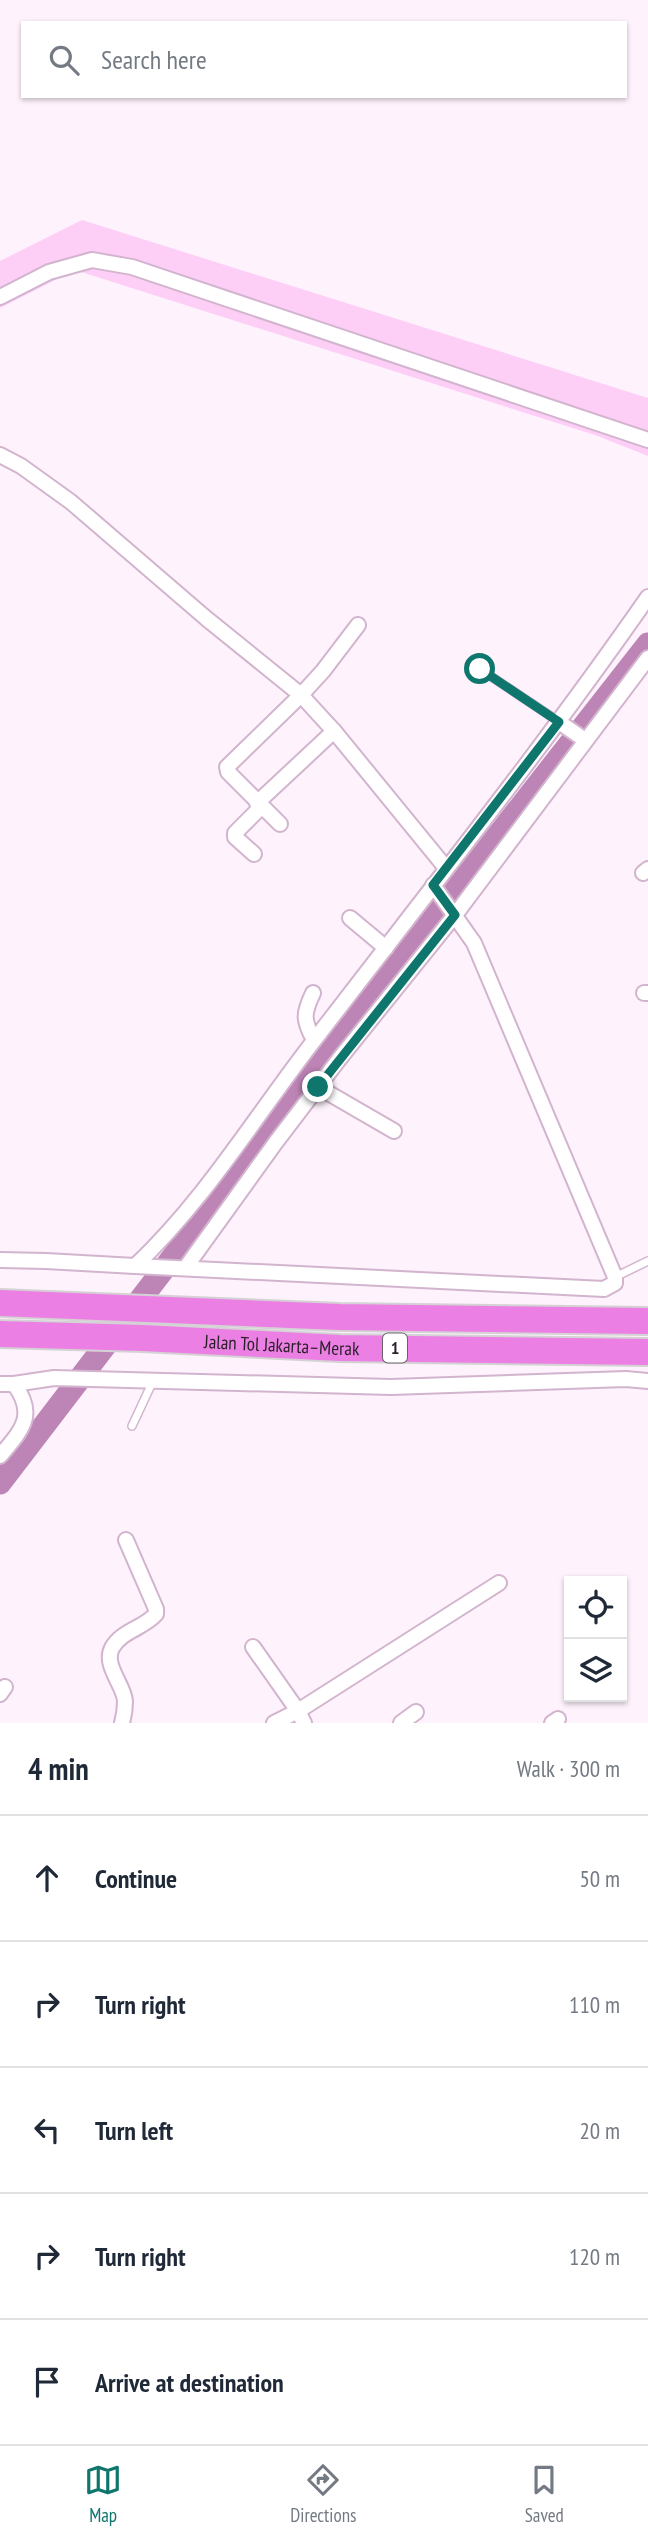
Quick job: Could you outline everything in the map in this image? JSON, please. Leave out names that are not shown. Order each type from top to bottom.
[{"type":"highway","name":"Jalan Tol Jakarta–Merak","points":[[0,1303],[340,1317],[648,1321]]},
{"type":"highway","name":"Jalan Tol Jakarta–Merak","points":[[0,1334],[341,1348],[648,1352]]},
{"type":"street","points":[[0,297],[49,272],[92,260],[132,267],[648,440]]},
{"type":"street","points":[[0,455],[21,466],[71,502],[207,619],[301,695],[446,868]]},
{"type":"street","points":[[140,1267],[227,1160],[314,1040],[435,887],[446,868],[562,724],[648,597]]},
{"type":"street","points":[[281,824],[259,805],[228,772],[227,767],[301,695],[358,625]]},
{"type":"street","points":[[180,1267],[455,915],[583,738],[648,658]]},
{"type":"street","points":[[562,724],[583,738]]},
{"type":"street","points":[[254,855],[235,833],[259,805],[334,732]]},
{"type":"street","points":[[0,1260],[604,1289],[615,1283],[615,1277],[474,943],[435,887]]},
{"type":"street","points":[[350,918],[386,948]]},
{"type":"street","points":[[313,993],[307,1005],[304,1023],[314,1040]]},
{"type":"street","points":[[318,1087],[394,1131]]},
{"type":"street","points":[[7,1384],[54,1378],[391,1387],[626,1379],[648,1381]]},
{"type":"street","points":[[0,1456],[20,1430],[27,1415],[24,1397],[7,1384]]},
{"type":"street","points":[[122,1723],[125,1699],[110,1660],[112,1649],[121,1639],[156,1614],[126,1540]]},
{"type":"street","points":[[274,1723],[301,1717],[499,1583]]},
{"type":"street","points":[[253,1647],[301,1717]]},
{"type":"street","points":[[401,1723],[416,1712]]},
{"type":"lane","points":[[480,669],[562,724]]},
{"type":"lane","points":[[615,1277],[648,1261]]},
{"type":"lane","points":[[132,1426],[153,1381]]},
{"type":"shaded area","points":[[82,220],[648,398],[648,456],[595,435],[75,270],[0,308],[0,261]]},
{"type":"waterway","points":[[0,1483],[381,985],[648,644]]},
{"type":"route","points":[[318,1087],[455,915],[433,885],[559,722],[480,669]]}]
